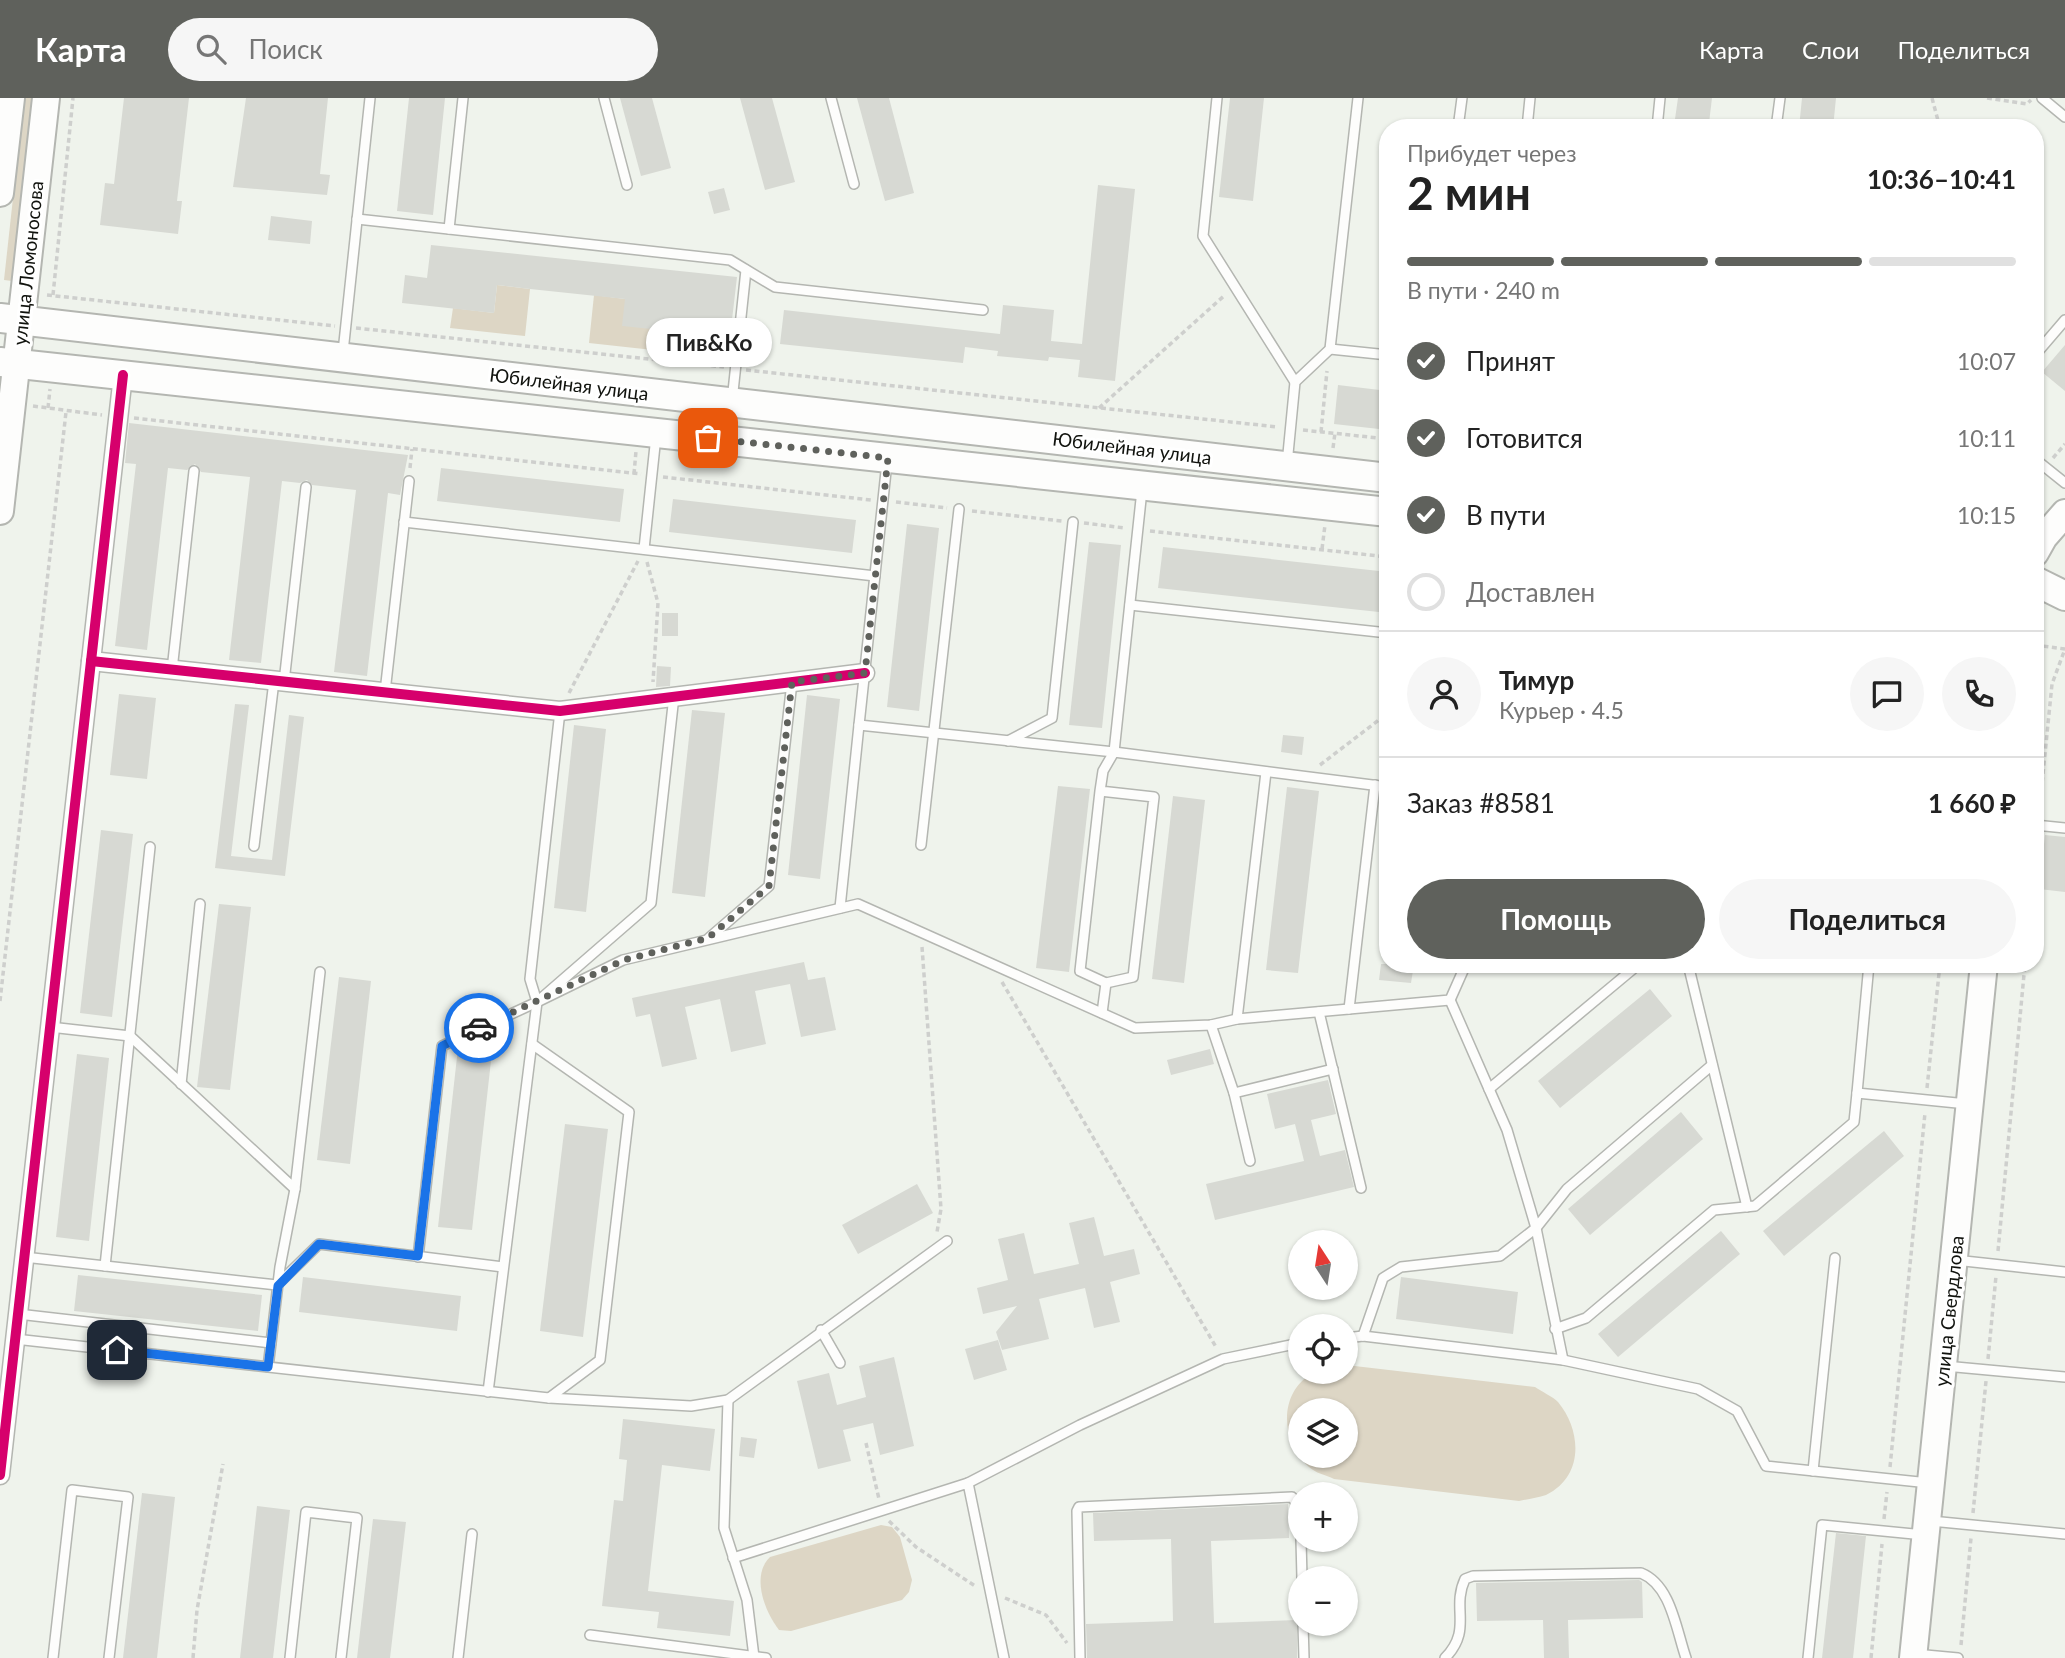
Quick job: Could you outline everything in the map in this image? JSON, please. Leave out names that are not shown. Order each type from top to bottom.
[{"type":"main road","name":"улица Ломоносова","points":[[0,193],[10,98]]},
{"type":"main road","name":"улица Ломоносова","points":[[0,511],[11,320],[24,292],[46,98]]},
{"type":"main road","name":"Юбилейная улица","points":[[11,320],[1379,477]]},
{"type":"main road","name":"Юбилейная улица","points":[[8,363],[1379,511]]},
{"type":"main road","points":[[2044,537],[2065,513]]},
{"type":"main road","points":[[2044,586],[2065,596]]},
{"type":"main road","points":[[2044,598],[2065,602]]},
{"type":"main road","name":"улица Свердлова","points":[[1914,1656],[1983,973]]},
{"type":"street","points":[[0,1475],[124,375]]},
{"type":"street","points":[[92,661],[560,711],[865,673]]},
{"type":"lane","points":[[342,358],[370,98]]},
{"type":"lane","points":[[449,229],[463,98]]},
{"type":"lane","points":[[604,98],[627,185]]},
{"type":"lane","points":[[831,98],[854,184]]},
{"type":"lane","points":[[1217,98],[1203,236],[1295,382],[1287,466]]},
{"type":"lane","points":[[1295,382],[1330,349],[1358,98]]},
{"type":"lane","points":[[1459,119],[1462,98]]},
{"type":"lane","points":[[1528,119],[1530,98]]},
{"type":"lane","points":[[1658,119],[1660,98]]},
{"type":"lane","points":[[1777,119],[1780,98]]},
{"type":"lane","points":[[2042,98],[2065,117]]},
{"type":"lane","points":[[356,219],[730,260],[775,287],[983,310]]},
{"type":"lane","points":[[732,402],[746,270]]},
{"type":"lane","points":[[2044,344],[2065,320]]},
{"type":"lane","points":[[1330,349],[1379,354]]},
{"type":"lane","points":[[644,550],[657,432]]},
{"type":"lane","points":[[840,908],[888,458]]},
{"type":"lane","points":[[2044,466],[2065,483]]},
{"type":"lane","points":[[172,670],[194,471]]},
{"type":"lane","points":[[384,692],[409,481]]},
{"type":"lane","points":[[1100,791],[1154,797],[1133,977],[1106,983],[1080,971],[1100,791],[1103,771],[1114,752],[1142,485]]},
{"type":"lane","points":[[254,846],[306,487]]},
{"type":"lane","points":[[921,845],[959,509]]},
{"type":"lane","points":[[404,522],[875,576]]},
{"type":"lane","points":[[1008,741],[1052,718],[1073,522]]},
{"type":"lane","points":[[1130,605],[1379,632]]},
{"type":"lane","points":[[708,938],[769,886],[792,682]]},
{"type":"lane","points":[[537,1002],[651,903],[674,696]]},
{"type":"lane","points":[[488,1392],[537,1002],[530,979],[560,711]]},
{"type":"lane","points":[[859,725],[1114,752],[1379,786]]},
{"type":"lane","points":[[1237,1019],[1265,772]]},
{"type":"lane","points":[[1349,1009],[1375,785]]},
{"type":"lane","points":[[2044,826],[2065,828]]},
{"type":"lane","points":[[105,1266],[150,847]]},
{"type":"lane","points":[[181,1084],[200,904]]},
{"type":"lane","points":[[418,1256],[442,1046],[624,960],[708,938],[858,904],[1135,1028],[1211,1026],[1237,1019],[1450,1000]]},
{"type":"lane","points":[[268,1367],[278,1286],[295,1189],[320,971]]},
{"type":"lane","points":[[1462,973],[1450,1000],[1507,1130],[1536,1228],[1563,1360]]},
{"type":"lane","points":[[1489,1089],[1628,973]]},
{"type":"lane","points":[[1690,973],[1747,1207]]},
{"type":"lane","points":[[1555,1329],[1586,1318],[1714,1210],[1755,1206],[1854,1122],[1868,973]]},
{"type":"lane","points":[[1102,1013],[1106,983]]},
{"type":"lane","points":[[1319,1012],[1361,1188]]},
{"type":"lane","points":[[1211,1026],[1234,1093],[1250,1161]]},
{"type":"lane","points":[[50,1027],[130,1036],[295,1189]]},
{"type":"lane","points":[[532,1044],[629,1112],[600,1360],[549,1398]]},
{"type":"lane","points":[[1363,1336],[1383,1278],[1401,1267],[1500,1256],[1536,1228],[1567,1189],[1712,1065]]},
{"type":"lane","points":[[1234,1093],[1332,1069]]},
{"type":"lane","points":[[1857,1093],[1970,1104]]},
{"type":"lane","points":[[15,1339],[488,1392],[691,1406],[728,1400],[934,1247],[947,1241]]},
{"type":"lane","points":[[278,1286],[319,1244],[503,1267]]},
{"type":"lane","points":[[24,1257],[278,1286]]},
{"type":"lane","points":[[1813,1472],[1835,1258]]},
{"type":"lane","points":[[1954,1260],[2065,1272]]},
{"type":"lane","points":[[18,1314],[271,1343]]},
{"type":"lane","points":[[821,1330],[840,1363]]},
{"type":"lane","points":[[1358,1337],[1563,1360],[1698,1390],[1738,1411],[1766,1466],[1931,1484]]},
{"type":"lane","points":[[733,1558],[968,1483],[1080,1425],[1223,1359],[1288,1345]]},
{"type":"lane","points":[[1943,1366],[2065,1377]]},
{"type":"lane","points":[[728,1400],[724,1528],[747,1600],[754,1657]]},
{"type":"lane","points":[[968,1483],[1004,1658]]},
{"type":"lane","points":[[53,1658],[72,1490],[128,1497],[109,1658]]},
{"type":"lane","points":[[1080,1658],[1079,1507],[1288,1497]]},
{"type":"lane","points":[[290,1658],[306,1513],[357,1518],[341,1658]]},
{"type":"lane","points":[[1808,1658],[1822,1525],[1883,1531],[1972,1525],[2065,1534]]},
{"type":"lane","points":[[458,1658],[472,1534]]},
{"type":"lane","points":[[1445,1658],[1457,1645],[1462,1631],[1461,1587],[1465,1579],[1473,1576],[1641,1573],[1654,1578],[1663,1589],[1686,1658]]},
{"type":"lane","points":[[590,1635],[766,1658]]},
{"type":"lane","points":[[1303,1636],[1304,1658]]},
{"type":"lane","points":[[1914,1656],[1959,1658]]},
{"type":"path","points":[[53,295],[73,98]]},
{"type":"path","points":[[1932,98],[1938,119]]},
{"type":"path","points":[[1987,98],[2027,104]]},
{"type":"path","points":[[1099,408],[1235,287]]},
{"type":"path","points":[[24,292],[1379,438]]},
{"type":"path","points":[[1321,432],[1330,349]]},
{"type":"path","points":[[0,1001],[66,411],[1379,556]]},
{"type":"path","points":[[409,481],[412,449]]},
{"type":"path","points":[[644,550],[658,603],[652,699]]},
{"type":"path","points":[[560,711],[644,550]]},
{"type":"path","points":[[2044,646],[2065,649],[2052,684],[2044,759]]},
{"type":"path","points":[[1304,777],[1379,720]]},
{"type":"path","points":[[921,931],[941,1209],[934,1247]]},
{"type":"path","points":[[991,962],[1223,1359]]},
{"type":"path","points":[[1871,1658],[1939,973]]},
{"type":"path","points":[[1959,1658],[2024,973]]},
{"type":"path","points":[[866,1443],[882,1512]]},
{"type":"path","points":[[192,1658],[197,1610],[223,1464]]},
{"type":"shaded area","points":[[24,98],[33,98],[12,281],[4,280]]},
{"type":"shaded area","points":[[497,285],[530,289],[525,336],[450,328],[453,308],[494,313]]},
{"type":"shaded area","points":[[594,295],[625,299],[656,329],[653,350],[589,343]]},
{"type":"shaded area","points":[[1358,1366],[1535,1387],[1558,1402],[1572,1426],[1575,1439],[1573,1465],[1558,1487],[1546,1495],[1519,1501],[1334,1479],[1310,1468],[1358,1468],[1358,1398],[1291,1398],[1300,1384],[1358,1384]]},
{"type":"shaded area","points":[[881,1525],[892,1527],[900,1537],[912,1580],[909,1592],[902,1600],[791,1631],[779,1630],[762,1593],[761,1573],[770,1557]]},
{"type":"building","points":[[124,98],[189,98],[177,201],[182,201],[178,234],[100,225],[105,183],[114,184]]},
{"type":"building","points":[[246,98],[328,98],[320,174],[330,175],[327,195],[233,187]]},
{"type":"building","points":[[409,98],[445,98],[433,215],[397,211]]},
{"type":"building","points":[[620,98],[652,98],[671,168],[641,176]]},
{"type":"building","points":[[740,98],[772,98],[795,182],[765,190]]},
{"type":"building","points":[[857,98],[889,98],[914,193],[885,201]]},
{"type":"building","points":[[1230,98],[1264,98],[1253,201],[1219,197]]},
{"type":"building","points":[[1678,98],[1712,98],[1709,119],[1675,119]]},
{"type":"building","points":[[1802,98],[1836,98],[1834,119],[1800,119]]},
{"type":"building","points":[[1098,185],[1135,189],[1115,381],[1078,377],[1080,360],[1049,357],[1048,361],[997,356],[998,351],[965,347],[963,363],[780,344],[784,310],[1000,334],[1003,305],[1054,310],[1051,341],[1082,344]]},
{"type":"building","points":[[724,188],[730,210],[714,214],[708,192]]},
{"type":"building","points":[[271,216],[312,221],[310,244],[268,240]]},
{"type":"building","points":[[431,245],[737,277],[730,337],[622,326],[625,299],[497,285],[494,313],[402,303],[405,275],[427,278]]},
{"type":"building","points":[[2065,345],[2065,391],[2044,374],[2044,370]]},
{"type":"building","points":[[1338,385],[1379,390],[1379,429],[1334,424]]},
{"type":"building","points":[[129,423],[408,455],[400,495],[388,493],[367,676],[334,672],[356,490],[312,485],[307,480],[300,483],[282,481],[261,663],[229,660],[250,477],[201,472],[195,464],[187,470],[168,468],[147,650],[115,646],[136,464],[125,463]]},
{"type":"building","points":[[441,468],[624,489],[620,522],[437,501]]},
{"type":"building","points":[[673,499],[856,520],[852,553],[669,532]]},
{"type":"building","points":[[907,524],[939,528],[919,711],[887,707]]},
{"type":"building","points":[[1089,542],[1121,545],[1102,728],[1069,725]]},
{"type":"building","points":[[1163,547],[1379,571],[1379,612],[1158,588]]},
{"type":"building","points":[[662,613],[678,613],[678,636],[662,636]]},
{"type":"building","points":[[657,666],[671,667],[670,686],[656,687]]},
{"type":"building","points":[[119,694],[156,698],[147,779],[110,775]]},
{"type":"building","points":[[807,695],[840,699],[820,879],[788,875]]},
{"type":"building","points":[[235,704],[249,705],[231,856],[272,860],[289,715],[304,717],[285,876],[215,868]]},
{"type":"building","points":[[692,710],[725,713],[705,897],[672,893]]},
{"type":"building","points":[[574,725],[606,729],[586,912],[554,908]]},
{"type":"building","points":[[1283,735],[1304,737],[1302,755],[1281,752]]},
{"type":"building","points":[[1058,786],[1090,789],[1069,972],[1036,968]]},
{"type":"building","points":[[1287,787],[1319,791],[1298,973],[1266,970]]},
{"type":"building","points":[[1173,796],[1205,800],[1184,983],[1152,979]]},
{"type":"building","points":[[101,830],[133,834],[112,1017],[80,1013]]},
{"type":"building","points":[[2045,835],[2065,837],[2065,892],[2044,890]]},
{"type":"building","points":[[219,904],[251,907],[230,1090],[197,1087]]},
{"type":"building","points":[[804,962],[808,980],[825,977],[836,1030],[801,1037],[790,984],[755,991],[766,1044],[731,1052],[720,999],[685,1007],[697,1059],[662,1067],[650,1014],[636,1017],[632,998]]},
{"type":"building","points":[[1380,973],[1413,973],[1411,983],[1379,980]]},
{"type":"building","points":[[339,977],[371,981],[350,1164],[317,1160]]},
{"type":"building","points":[[1650,989],[1672,1016],[1560,1108],[1538,1081]]},
{"type":"building","points":[[458,1048],[492,1052],[472,1230],[438,1227]]},
{"type":"building","points":[[1210,1049],[1214,1064],[1171,1075],[1167,1060]]},
{"type":"building","points":[[77,1054],[109,1058],[89,1241],[56,1237]]},
{"type":"building","points":[[1328,1080],[1336,1114],[1311,1120],[1320,1156],[1345,1150],[1354,1187],[1215,1220],[1206,1184],[1304,1161],[1295,1124],[1275,1129],[1267,1094]]},
{"type":"building","points":[[1681,1112],[1703,1139],[1590,1235],[1568,1209]]},
{"type":"building","points":[[565,1124],[608,1129],[583,1337],[540,1331]]},
{"type":"building","points":[[1884,1131],[1904,1156],[1784,1256],[1763,1231]]},
{"type":"building","points":[[917,1184],[933,1213],[858,1254],[842,1225]]},
{"type":"building","points":[[1094,1217],[1104,1256],[1134,1249],[1140,1274],[1110,1282],[1120,1322],[1094,1328],[1085,1288],[1039,1299],[1049,1339],[1002,1350],[996,1332],[1017,1306],[983,1314],[977,1288],[1008,1280],[998,1239],[1024,1233],[1034,1274],[1079,1264],[1069,1223]]},
{"type":"building","points":[[1721,1231],[1740,1254],[1618,1357],[1598,1334]]},
{"type":"building","points":[[78,1275],[262,1295],[258,1331],[74,1311]]},
{"type":"building","points":[[303,1277],[461,1296],[457,1331],[299,1312]]},
{"type":"building","points":[[1401,1277],[1518,1292],[1513,1334],[1396,1319]]},
{"type":"building","points":[[998,1340],[1007,1370],[974,1380],[965,1349]]},
{"type":"building","points":[[894,1357],[914,1446],[880,1455],[873,1423],[843,1430],[851,1461],[818,1469],[797,1381],[829,1373],[837,1405],[866,1397],[859,1366]]},
{"type":"building","points":[[623,1419],[715,1429],[710,1471],[662,1465],[648,1591],[734,1601],[730,1636],[657,1628],[659,1612],[602,1606],[614,1500],[623,1501],[627,1460],[619,1459]]},
{"type":"building","points":[[741,1437],[757,1439],[754,1458],[739,1456]]},
{"type":"building","points":[[142,1493],[175,1497],[157,1658],[123,1658]]},
{"type":"building","points":[[1288,1504],[1288,1538],[1211,1541],[1214,1623],[1288,1620],[1288,1636],[1297,1636],[1297,1658],[1087,1658],[1086,1624],[1173,1621],[1171,1539],[1094,1541],[1093,1513]]},
{"type":"building","points":[[257,1506],[290,1510],[273,1658],[240,1658]]},
{"type":"building","points":[[373,1519],[406,1522],[390,1658],[357,1658]]},
{"type":"building","points":[[1836,1533],[1866,1536],[1853,1658],[1822,1658]]},
{"type":"building","points":[[1642,1582],[1643,1618],[1568,1620],[1569,1658],[1544,1658],[1543,1620],[1477,1621],[1476,1583]]},
{"type":"cycle path","points":[[0,1475],[123,375]]},
{"type":"cycle path","points":[[91,661],[560,711],[865,673]]},
{"type":"way so far","points":[[479,1028],[624,960],[708,938],[769,886],[792,682],[865,673],[888,458],[708,438]]},
{"type":"place","name":"Пив&Ко","points":[[708,438]]},
{"type":"route","points":[[117,1350],[268,1367],[278,1286],[319,1244],[418,1256],[442,1046],[479,1028]]}]
